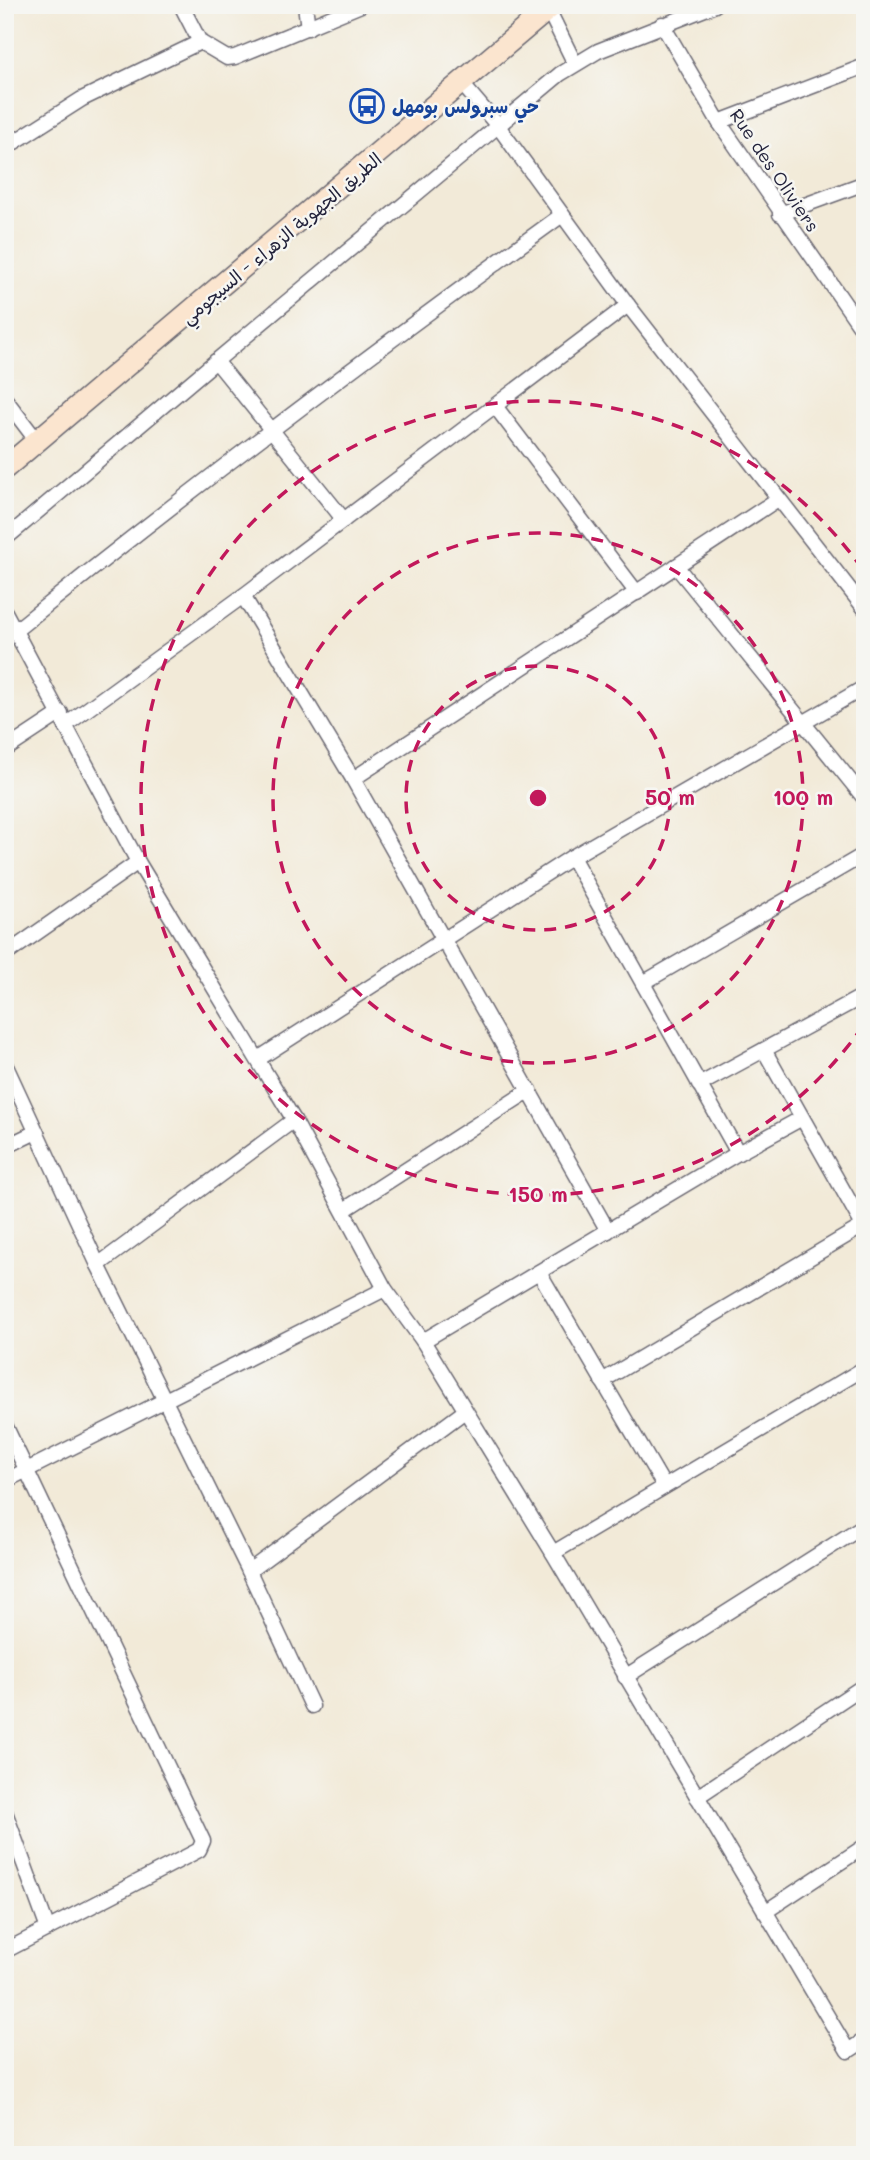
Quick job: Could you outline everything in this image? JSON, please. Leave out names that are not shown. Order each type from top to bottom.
[{"type":"main road","name":"الطريق الجهوية الزهراء - السيجومي","points":[[5,468],[463,85],[551,7]]},
{"type":"street","points":[[181,5],[200,42],[227,58],[361,5]]},
{"type":"street","points":[[305,5],[308,28]]},
{"type":"street","points":[[5,539],[216,360],[575,64],[597,51],[715,5]]},
{"type":"street","points":[[551,7],[575,64]]},
{"type":"street","name":"Rue des Oliviers","points":[[662,24],[719,122],[780,214],[860,316],[865,333]]},
{"type":"street","points":[[5,148],[82,99],[200,42]]},
{"type":"street","points":[[719,122],[865,65]]},
{"type":"street","points":[[463,85],[498,126],[628,305],[865,609]]},
{"type":"street","points":[[780,214],[865,183]]},
{"type":"street","points":[[16,630],[162,512],[354,366],[562,215]]},
{"type":"street","points":[[5,750],[64,719],[243,596],[628,305]]},
{"type":"street","points":[[216,360],[344,520]]},
{"type":"street","points":[[5,399],[37,441]]},
{"type":"street","points":[[495,406],[637,593]]},
{"type":"street","points":[[353,779],[778,499]]},
{"type":"street","points":[[676,566],[865,799]]},
{"type":"street","points":[[243,596],[353,779],[608,1231]]},
{"type":"street","points":[[5,612],[138,862],[294,1120],[386,1289],[423,1341],[553,1553],[848,2051],[865,2040]]},
{"type":"street","points":[[258,1059],[572,857],[865,687]]},
{"type":"street","points":[[643,983],[865,854]]},
{"type":"street","points":[[572,857],[738,1153]]},
{"type":"street","points":[[5,955],[138,862]]},
{"type":"street","points":[[699,1085],[864,996]]},
{"type":"street","points":[[602,1381],[864,1228],[764,1050]]},
{"type":"street","points":[[5,1064],[312,1706]]},
{"type":"street","points":[[344,1210],[530,1090]]},
{"type":"street","points":[[423,1341],[738,1153],[803,1118]]},
{"type":"street","points":[[99,1265],[294,1120]]},
{"type":"street","points":[[5,1147],[36,1132]]},
{"type":"street","points":[[539,1272],[664,1486]]},
{"type":"street","points":[[5,1481],[386,1289]]},
{"type":"street","points":[[553,1553],[865,1368]]},
{"type":"street","points":[[249,1571],[465,1411]]},
{"type":"street","points":[[5,1425],[203,1841],[200,1850],[5,1951]]},
{"type":"street","points":[[625,1676],[865,1525]]},
{"type":"street","points":[[697,1797],[865,1685]]},
{"type":"street","points":[[5,1812],[48,1929]]},
{"type":"street","points":[[765,1912],[865,1846]]},
{"type":"place","name":"حي سبرولس بومهل","points":[[367,106]]}]
